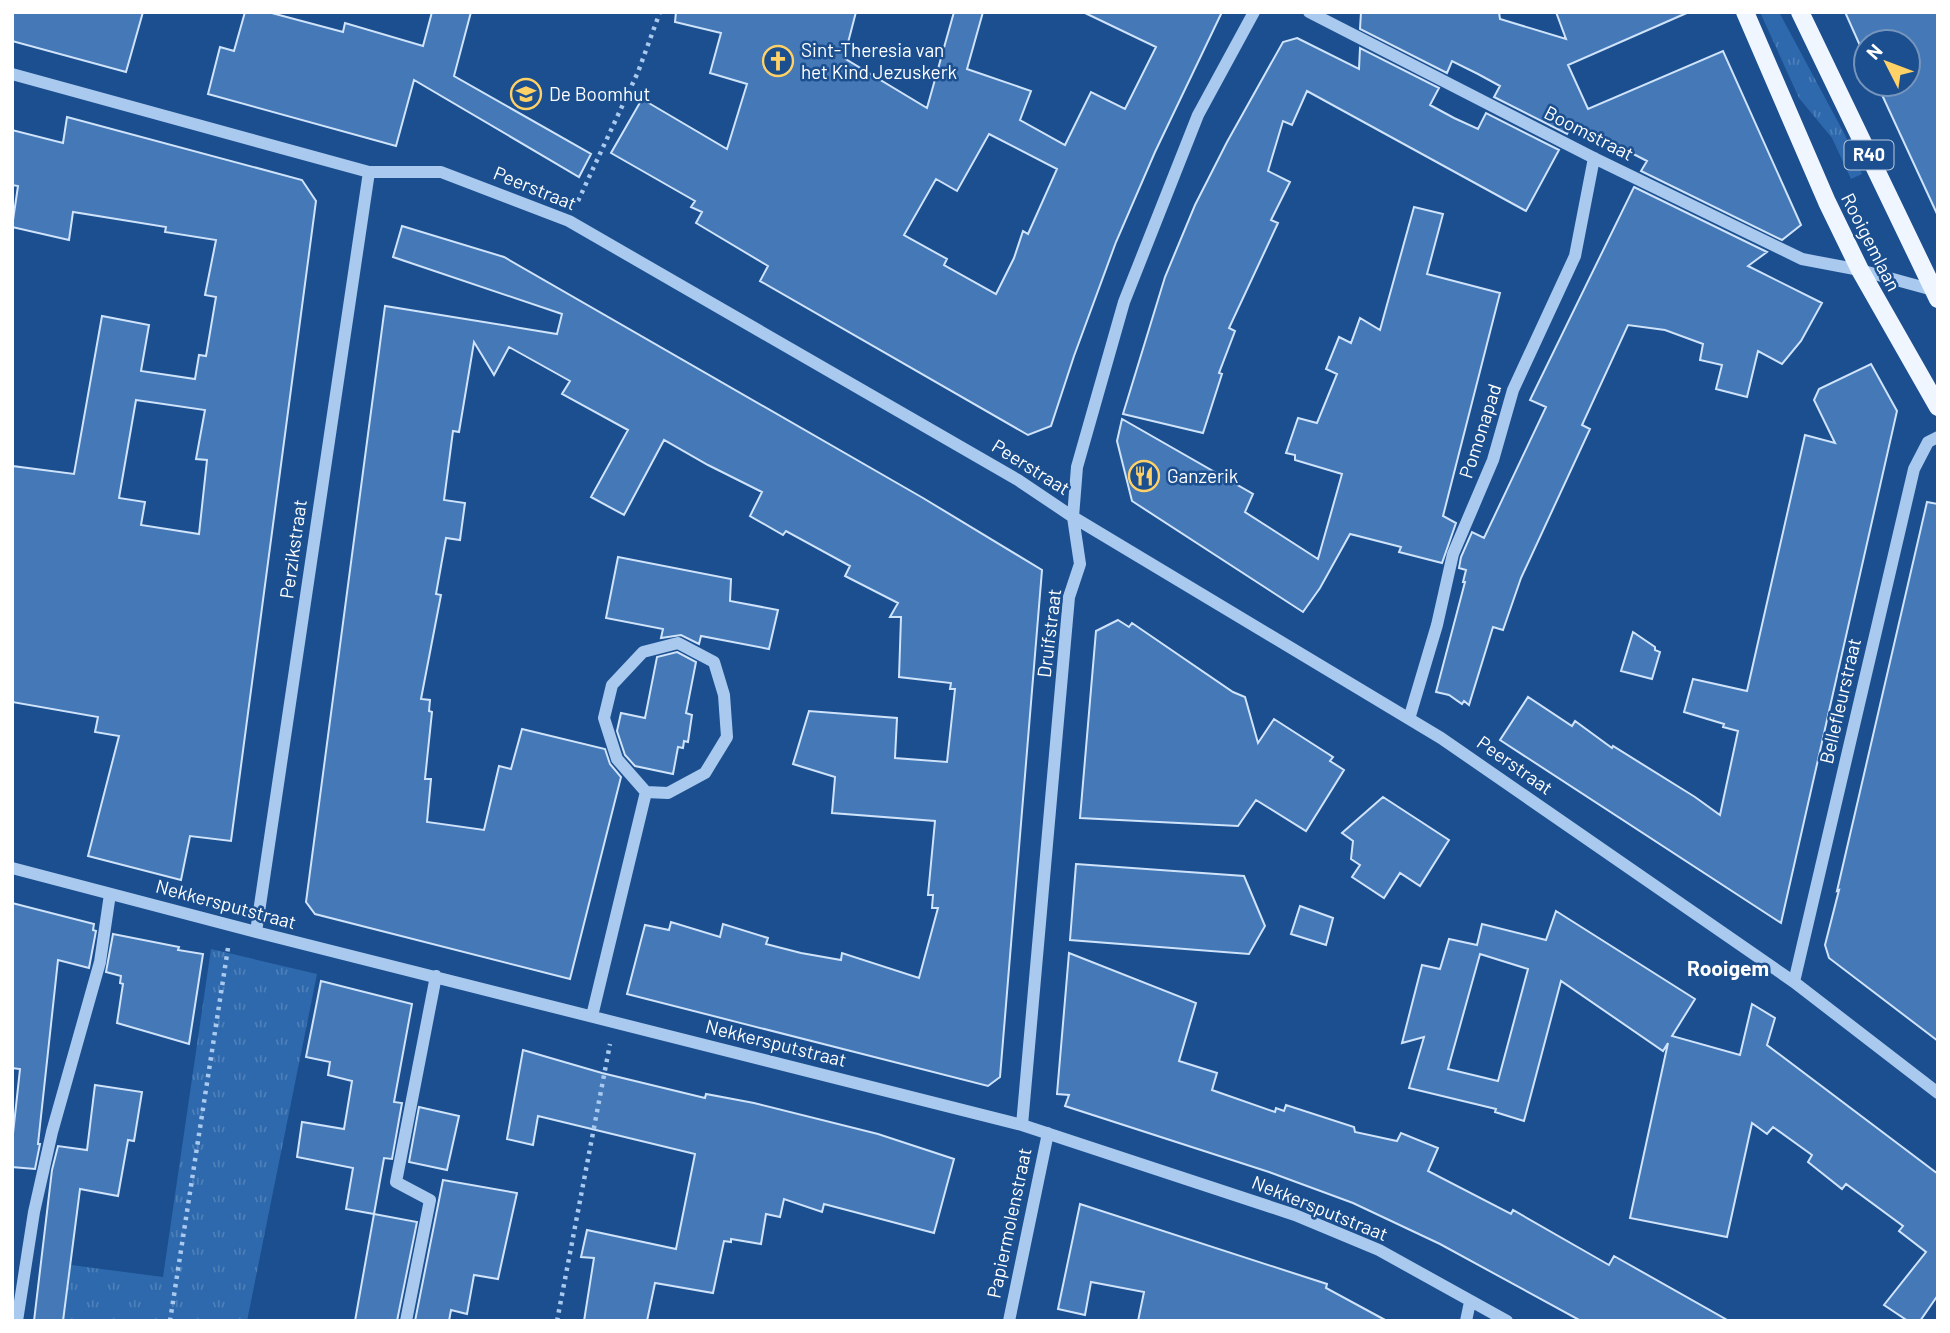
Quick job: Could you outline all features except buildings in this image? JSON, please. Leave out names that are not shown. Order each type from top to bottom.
[{"type":"main road","name":"Rooigemlaan","points":[[1745,12],[1860,270],[1938,407]]},
{"type":"main road","name":"Rooigemlaan","points":[[1800,12],[1936,292]]},
{"type":"street","name":"Druifstraat","points":[[1022,1125],[1069,597],[1080,564],[1073,517],[1077,467],[1124,302],[1198,115],[1254,12]]},
{"type":"street","name":"Boomstraat","points":[[1308,12],[1325,16],[1594,158],[1802,259],[1860,270],[1936,292]]},
{"type":"street","name":"Peerstraat","points":[[12,75],[369,172],[441,172],[569,221],[1018,480],[1073,517],[1441,738],[1794,982],[1938,1093]]},
{"type":"street","name":"Pomonapad","points":[[1409,719],[1437,625],[1453,554],[1493,460],[1513,390],[1575,256],[1594,158]]},
{"type":"street","name":"Perzikstraat","points":[[256,932],[369,172]]},
{"type":"street","name":"Bellefleurstraat","points":[[1794,982],[1914,469],[1928,442],[1938,437]]},
{"type":"street","points":[[678,643],[714,662],[724,695],[727,737],[705,773],[668,793],[646,792],[617,760],[604,718],[612,685],[643,652],[678,643]]},
{"type":"street","points":[[592,1016],[646,792]]},
{"type":"street","name":"Nekkersputstraat","points":[[12,868],[1022,1125],[1295,1215],[1379,1251],[1507,1321]]},
{"type":"street","points":[[17,1321],[34,1212],[52,1132],[100,962],[110,894]]},
{"type":"street","points":[[406,1321],[430,1200],[396,1182],[436,976]]},
{"type":"street","name":"Papiermolenstraat","points":[[1009,1321],[1048,1133]]},
{"type":"street","points":[[1466,1321],[1470,1302]]},
{"type":"path","points":[[569,221],[638,72],[660,12]]},
{"type":"path","points":[[170,1321],[232,926]]},
{"type":"path","points":[[557,1321],[614,1022]]},
{"type":"green space","points":[[1760,12],[1779,12],[1845,135],[1862,174],[1851,179],[1832,138],[1799,98]]},
{"type":"green space","points":[[211,949],[317,974],[247,1321],[63,1321],[71,1265],[163,1277]]},
{"type":"place","name":"Sint-Theresia van het Kind Jezuskerk","points":[[778,61]]},
{"type":"place","name":"De Boomhut","points":[[526,94]]},
{"type":"place","name":"Ganzerik","points":[[1144,476]]},
{"type":"district","name":"Rooigem","points":[[1728,969]]}]
